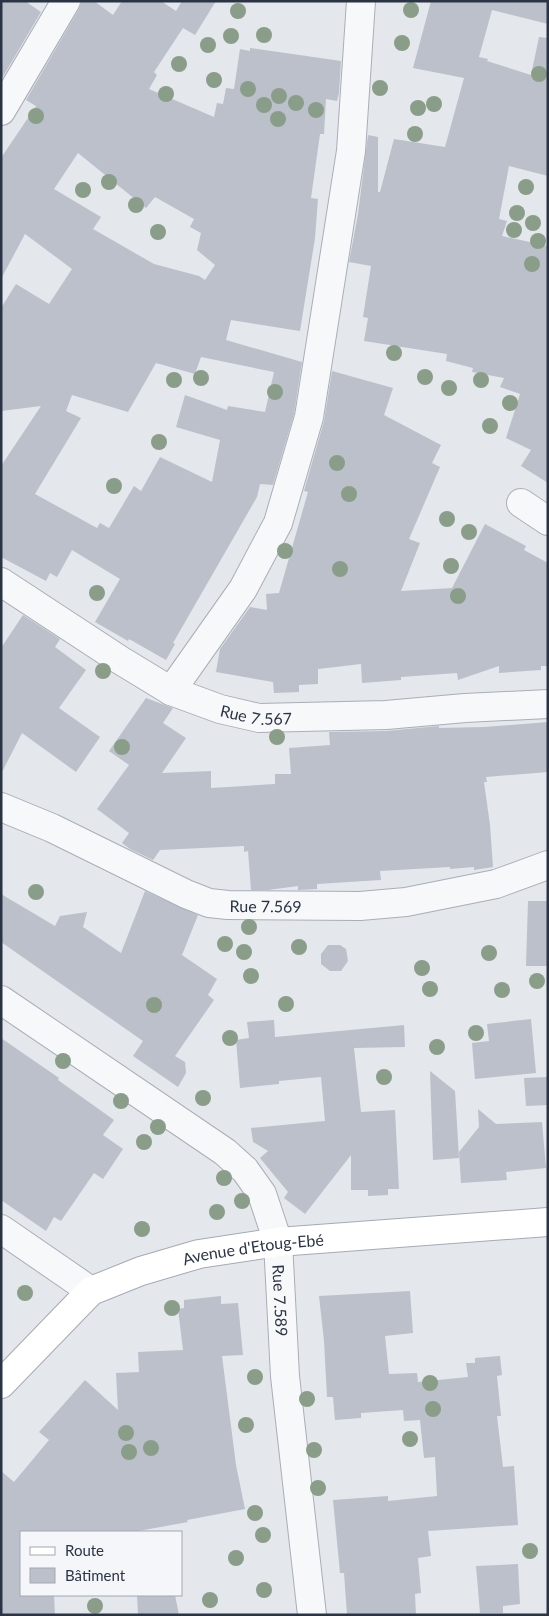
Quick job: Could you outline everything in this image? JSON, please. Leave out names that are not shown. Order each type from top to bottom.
[{"type":"main road","name":"Avenue d'Etoug-Ebé","points":[[1,1384],[91,1291],[140,1271],[199,1254],[278,1242],[548,1222]]},
{"type":"street","points":[[1,111],[66,1]]},
{"type":"street","points":[[171,691],[243,589],[278,523],[309,416],[352,151],[361,1]]},
{"type":"street","points":[[521,503],[548,522]]},
{"type":"street","name":"Rue 7.567","points":[[1,582],[171,691],[220,710],[259,718],[386,716],[465,708],[548,704]]},
{"type":"street","name":"Rue 7.569","points":[[1,807],[52,828],[186,894],[209,903],[228,905],[360,906],[406,902],[496,884],[548,865]]},
{"type":"street","name":"Rue 7.589","points":[[1,1000],[225,1152],[244,1170],[262,1194],[278,1242],[285,1376],[312,1615]]},
{"type":"street","points":[[1,1229],[91,1291]]},
{"type":"building","points":[[1,1],[25,1],[41,12],[1,80]]},
{"type":"building","points":[[82,1],[94,1],[113,15],[122,1],[161,1],[176,11],[182,1],[216,1],[195,35],[183,28],[154,72],[157,75],[149,89],[214,117],[217,103],[223,104],[226,88],[234,89],[240,49],[250,51],[250,48],[341,61],[337,101],[326,99],[324,134],[320,134],[311,198],[318,199],[315,238],[300,331],[231,320],[226,340],[302,362],[294,414],[273,485],[260,484],[257,497],[173,643],[175,644],[166,660],[95,622],[120,579],[72,550],[57,577],[50,573],[46,581],[1,557],[1,466],[41,406],[1,411],[1,308],[16,284],[49,304],[72,269],[25,234],[1,279],[1,158],[36,106],[26,100]],"holes":[[[78,153],[146,208],[155,197],[194,219],[190,227],[201,233],[197,250],[215,265],[205,280],[199,276],[154,264],[93,229],[101,217],[54,189]],[[201,357],[274,372],[265,412],[228,406],[227,410],[185,395],[176,427],[220,440],[212,482],[160,457],[141,491],[134,486],[109,528],[100,523],[97,528],[35,494],[81,418],[66,411],[72,395],[128,412],[156,363],[195,374]]]},
{"type":"building","points":[[431,1],[548,1],[548,24],[492,10],[479,57],[531,75],[539,37],[548,38],[548,176],[509,166],[499,219],[507,221],[502,236],[548,246],[548,483],[521,466],[531,450],[506,438],[520,394],[500,387],[504,378],[472,372],[473,368],[446,361],[447,354],[364,341],[368,318],[363,317],[371,266],[349,262],[358,214],[368,135],[378,137],[378,192],[380,192],[394,139],[445,147],[464,78],[413,68]]},
{"type":"building","points":[[332,371],[393,388],[384,415],[441,445],[432,463],[440,467],[409,539],[420,543],[401,591],[452,588],[485,524],[526,546],[524,550],[548,563],[548,666],[541,666],[541,670],[499,673],[499,666],[458,680],[457,673],[401,677],[401,680],[362,683],[361,664],[318,669],[318,684],[299,685],[299,692],[274,693],[273,682],[216,672],[220,649],[250,607],[267,610],[266,594],[279,593],[308,492],[304,491],[324,421]]},
{"type":"building","points":[[23,615],[60,639],[55,647],[86,670],[59,708],[100,737],[76,772],[22,733],[1,774],[1,648]]},
{"type":"building","points":[[146,698],[173,708],[163,723],[186,738],[162,773],[211,771],[211,788],[275,784],[275,774],[291,774],[289,748],[330,745],[329,732],[386,731],[439,726],[439,728],[484,727],[548,722],[548,772],[486,777],[487,782],[484,782],[493,867],[474,870],[474,867],[450,869],[450,867],[380,871],[381,880],[317,884],[317,889],[298,890],[298,886],[251,890],[248,851],[244,852],[244,846],[160,850],[153,860],[122,843],[129,833],[97,809],[129,765],[109,751]]},
{"type":"building","points":[[145,891],[198,915],[182,955],[217,979],[208,995],[214,1000],[175,1056],[185,1062],[186,1073],[178,1087],[133,1056],[143,1041],[1,942],[1,894],[55,926],[60,916],[87,912],[83,927],[121,953]]},
{"type":"building","points":[[528,901],[548,901],[548,966],[526,966]]},
{"type":"building","points":[[328,945],[340,945],[346,949],[348,961],[341,971],[330,971],[321,964],[321,954]]},
{"type":"building","points":[[531,1019],[536,1073],[475,1079],[472,1043],[489,1041],[487,1024]]},
{"type":"building","points":[[274,1020],[275,1037],[404,1025],[405,1047],[354,1048],[361,1112],[395,1110],[399,1189],[388,1189],[388,1195],[368,1196],[368,1190],[351,1190],[351,1155],[305,1214],[284,1198],[288,1192],[260,1158],[268,1151],[253,1142],[251,1128],[325,1121],[321,1077],[279,1081],[279,1084],[240,1088],[236,1040],[249,1038],[247,1022]]},
{"type":"building","points":[[1,1038],[59,1078],[58,1080],[114,1120],[103,1135],[123,1149],[103,1179],[94,1173],[61,1221],[54,1217],[46,1231],[1,1200]]},
{"type":"building","points":[[430,1071],[455,1091],[459,1158],[433,1160]]},
{"type":"building","points":[[548,1077],[548,1105],[526,1106],[524,1078]]},
{"type":"building","points":[[478,1109],[496,1124],[542,1122],[546,1168],[506,1172],[507,1180],[461,1183],[459,1152],[479,1127]]},
{"type":"building","points":[[410,1291],[413,1333],[385,1336],[389,1374],[417,1373],[418,1382],[468,1377],[466,1363],[475,1363],[475,1358],[500,1356],[502,1375],[497,1376],[501,1416],[497,1416],[503,1467],[514,1466],[518,1525],[428,1531],[431,1556],[418,1558],[421,1593],[415,1594],[416,1615],[347,1615],[344,1573],[340,1573],[333,1500],[388,1496],[388,1501],[437,1496],[435,1457],[424,1458],[420,1420],[404,1421],[403,1410],[361,1413],[361,1418],[335,1420],[333,1397],[327,1397],[319,1296]]},
{"type":"building","points":[[221,1296],[221,1304],[238,1303],[243,1355],[222,1356],[236,1465],[245,1509],[138,1531],[20,1531],[20,1596],[54,1596],[55,1615],[1,1615],[1,1471],[14,1482],[49,1440],[39,1432],[85,1380],[118,1410],[116,1373],[139,1372],[138,1352],[183,1350],[178,1309],[184,1308],[184,1300]]},
{"type":"building","points":[[518,1564],[520,1604],[503,1606],[503,1613],[480,1613],[476,1566]]},
{"type":"building","points":[[137,1596],[175,1596],[179,1615],[138,1615]]}]
